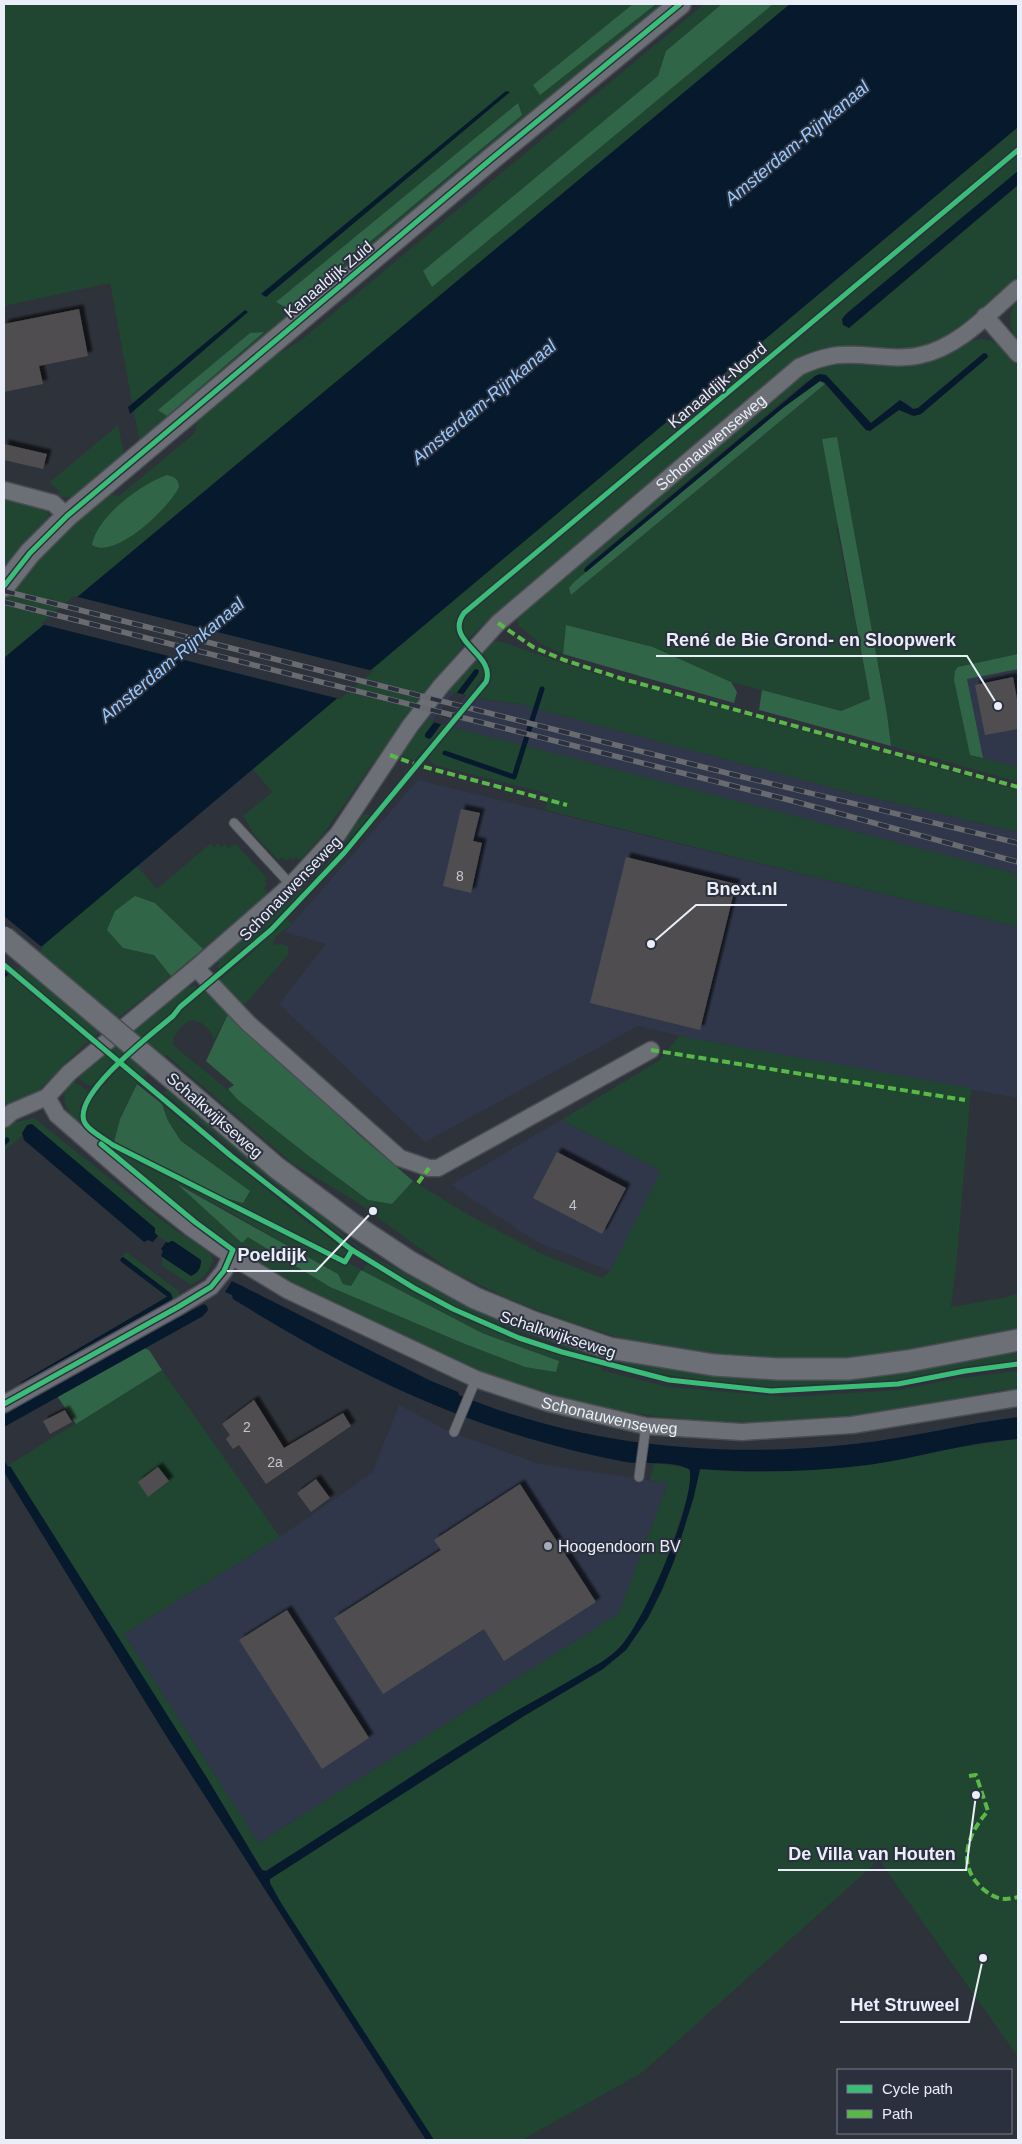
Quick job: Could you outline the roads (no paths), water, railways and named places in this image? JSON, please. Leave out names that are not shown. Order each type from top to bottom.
[{"type":"street","name":"Kanaaldijk Zuid","points":[[4,586],[30,553],[67,516],[490,160],[680,4]]},
{"type":"street","name":"Schonauwenseweg","points":[[4,1119],[12,1112],[47,1098],[69,1073],[196,968],[291,885],[338,834],[410,726],[441,686],[485,636],[799,367],[814,360],[833,356],[904,357],[929,353],[945,347],[1018,288]]},
{"type":"street","points":[[985,316],[1018,354]]},
{"type":"street","points":[[4,490],[53,503],[67,516]]},
{"type":"street","name":"Schalkwijkseweg","points":[[4,937],[277,1168],[351,1223],[410,1262],[475,1298],[533,1322],[609,1348],[714,1365],[777,1369],[848,1369],[908,1362],[1018,1340]]},
{"type":"street","points":[[196,968],[248,1023],[393,1152],[400,1158],[429,1168],[438,1168],[651,1050]]},
{"type":"street","name":"Schonauwenseweg","points":[[47,1098],[57,1115],[154,1199],[231,1256],[287,1290],[473,1386],[548,1403],[645,1433],[742,1432],[852,1425],[1018,1398]]},
{"type":"street","points":[[4,1404],[211,1287],[224,1271],[231,1256]]},
{"type":"lane","points":[[234,823],[291,885]]},
{"type":"lane","points":[[454,1432],[473,1386]]},
{"type":"lane","points":[[639,1477],[645,1433]]},
{"type":"water","name":"Amsterdam-Rijnkanaal","points":[[790,4],[1018,4],[1018,127],[4,978],[4,658]]},
{"type":"water","points":[[506,91],[510,92],[266,297],[261,294]]},
{"type":"water","points":[[1018,171],[1018,185],[849,328],[843,325],[842,319],[846,314]]},
{"type":"water","points":[[245,310],[248,312],[130,414],[128,407]]},
{"type":"water","points":[[984,353],[988,357],[921,414],[914,416],[899,410],[870,431],[866,430],[824,382],[820,381],[784,407],[586,572],[584,571],[585,568],[815,376],[820,374],[826,375],[871,423],[900,400],[913,409],[918,408]]},
{"type":"water","points":[[475,669],[479,670],[478,674],[431,738],[425,737],[425,734]]},
{"type":"water","points":[[32,1124],[155,1228],[155,1233],[158,1236],[153,1242],[148,1240],[144,1242],[24,1140],[22,1133],[27,1125]]},
{"type":"water","points":[[171,1241],[201,1260],[200,1268],[196,1273],[191,1276],[161,1256],[163,1251],[161,1249],[166,1242]]},
{"type":"water","points":[[232,1281],[431,1381],[458,1392],[459,1395],[506,1412],[554,1426],[603,1437],[703,1449],[754,1450],[804,1448],[875,1441],[1018,1417],[1018,1439],[980,1443],[887,1462],[805,1470],[742,1471],[700,1469],[694,1496],[674,1561],[648,1618],[626,1650],[603,1669],[524,1716],[270,1879],[270,1883],[281,1903],[434,2140],[426,2140],[165,1734],[4,1472],[4,1460],[8,1467],[10,1466],[207,1778],[262,1870],[266,1871],[480,1733],[598,1664],[616,1651],[642,1613],[666,1562],[684,1509],[689,1487],[690,1470],[676,1465],[633,1463],[578,1452],[531,1439],[453,1412],[340,1361],[268,1320],[233,1299],[232,1295],[225,1292]]},
{"type":"water","points":[[204,1304],[208,1310],[203,1316],[4,1427],[4,1415],[103,1357]]},
{"type":"waterway","points":[[445,753],[514,777],[542,689]]},
{"type":"waterway","points":[[4,1143],[7,1140]]},
{"type":"waterway","points":[[23,1384],[170,1298],[169,1295],[123,1260]]},
{"type":"railway","points":[[4,591],[735,775],[1018,843]]},
{"type":"railway","points":[[4,602],[793,801],[1018,862]]},
{"type":"place","name":"René de Bie Grond- en Sloopwerk","points":[[998,706]]},
{"type":"place","name":"Bnext.nl","points":[[651,944]]},
{"type":"place","name":"Poeldijk","points":[[373,1211]]},
{"type":"place","name":"Hoogendoorn BV","points":[[548,1546]]},
{"type":"place","name":"De Villa van Houten","points":[[976,1795]]},
{"type":"place","name":"Het Struweel","points":[[983,1958]]}]
